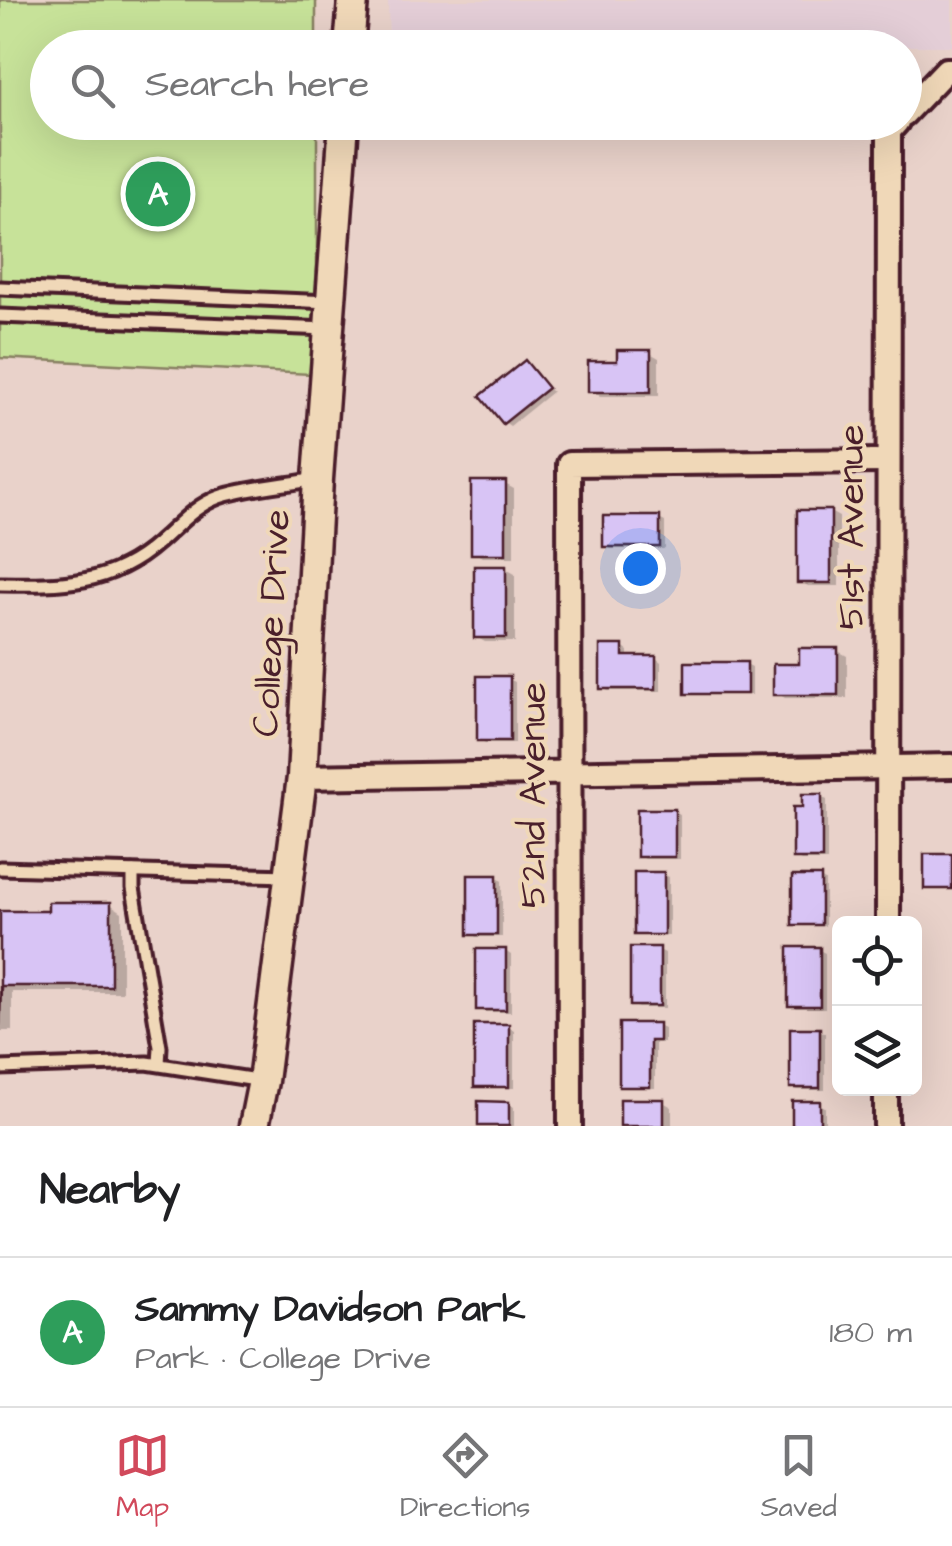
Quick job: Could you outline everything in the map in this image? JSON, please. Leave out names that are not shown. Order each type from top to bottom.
[{"type":"street","points":[[350,30],[352,0]]},
{"type":"street","points":[[922,96],[946,70],[952,70]]},
{"type":"street","name":"College Drive","points":[[254,1126],[302,777],[318,479],[343,140]]},
{"type":"street","name":"51st Avenue","points":[[888,916],[886,460],[896,140]]},
{"type":"street","name":"52nd Avenue","points":[[570,1126],[569,464],[886,460]]},
{"type":"street","points":[[302,777],[952,766]]},
{"type":"street","points":[[886,1096],[886,1126]]},
{"type":"lane","points":[[0,288],[330,316]]},
{"type":"lane","points":[[0,316],[330,316]]},
{"type":"lane","points":[[0,584],[77,582],[107,576],[136,560],[193,510],[218,498],[318,479]]},
{"type":"lane","points":[[0,868],[289,876]]},
{"type":"lane","points":[[133,872],[160,1064]]},
{"type":"lane","points":[[0,1068],[160,1064],[263,1081]]},
{"type":"shaded area","points":[[388,0],[952,0],[952,46],[922,46],[922,30],[389,30]]},
{"type":"green space","points":[[0,0],[316,0],[316,30],[30,30],[30,140],[317,140],[317,265],[310,374],[0,358]]},
{"type":"building","points":[[617,350],[651,350],[651,392],[588,392],[588,361],[617,361]]},
{"type":"building","points":[[525,360],[548,388],[503,424],[480,396]]},
{"type":"building","points":[[471,481],[506,481],[506,554],[471,554]]},
{"type":"building","points":[[797,510],[831,510],[831,583],[797,583]]},
{"type":"building","points":[[603,516],[660,516],[660,547],[603,547]]},
{"type":"building","points":[[474,566],[506,566],[506,638],[474,638]]},
{"type":"building","points":[[600,645],[623,645],[623,656],[656,656],[656,689],[600,689]]},
{"type":"building","points":[[799,648],[838,648],[838,695],[773,695],[773,664],[799,664]]},
{"type":"building","points":[[685,662],[747,662],[747,694],[685,694]]},
{"type":"building","points":[[477,676],[510,676],[510,741],[477,741]]},
{"type":"building","points":[[802,794],[822,794],[822,859],[793,859],[793,807],[802,807]]},
{"type":"building","points":[[637,809],[675,809],[675,857],[637,857]]},
{"type":"building","points":[[924,854],[952,854],[952,889],[924,889]]},
{"type":"building","points":[[634,872],[664,872],[664,935],[634,935]]},
{"type":"building","points":[[468,875],[497,875],[497,935],[468,935]]},
{"type":"building","points":[[792,876],[821,876],[821,925],[792,925]]},
{"type":"building","points":[[48,902],[111,902],[111,986],[1,986],[0,1025],[0,911],[48,911]]},
{"type":"building","points":[[630,947],[660,947],[660,1006],[630,1006]]},
{"type":"building","points":[[788,947],[820,947],[820,1006],[788,1006]]},
{"type":"building","points":[[476,949],[506,949],[506,1010],[476,1010]]},
{"type":"building","points":[[619,1023],[659,1023],[659,1041],[650,1041],[650,1087],[619,1087]]},
{"type":"building","points":[[474,1024],[509,1024],[509,1087],[474,1087]]},
{"type":"building","points":[[790,1028],[820,1028],[820,1088],[790,1088]]},
{"type":"building","points":[[620,1099],[664,1099],[664,1126],[620,1126]]},
{"type":"building","points":[[478,1101],[509,1102],[509,1126],[478,1126]]},
{"type":"building","points":[[792,1101],[820,1101],[820,1126],[792,1126]]},
{"type":"place","name":"Sammy Davidson Park","points":[[158,194]]}]
